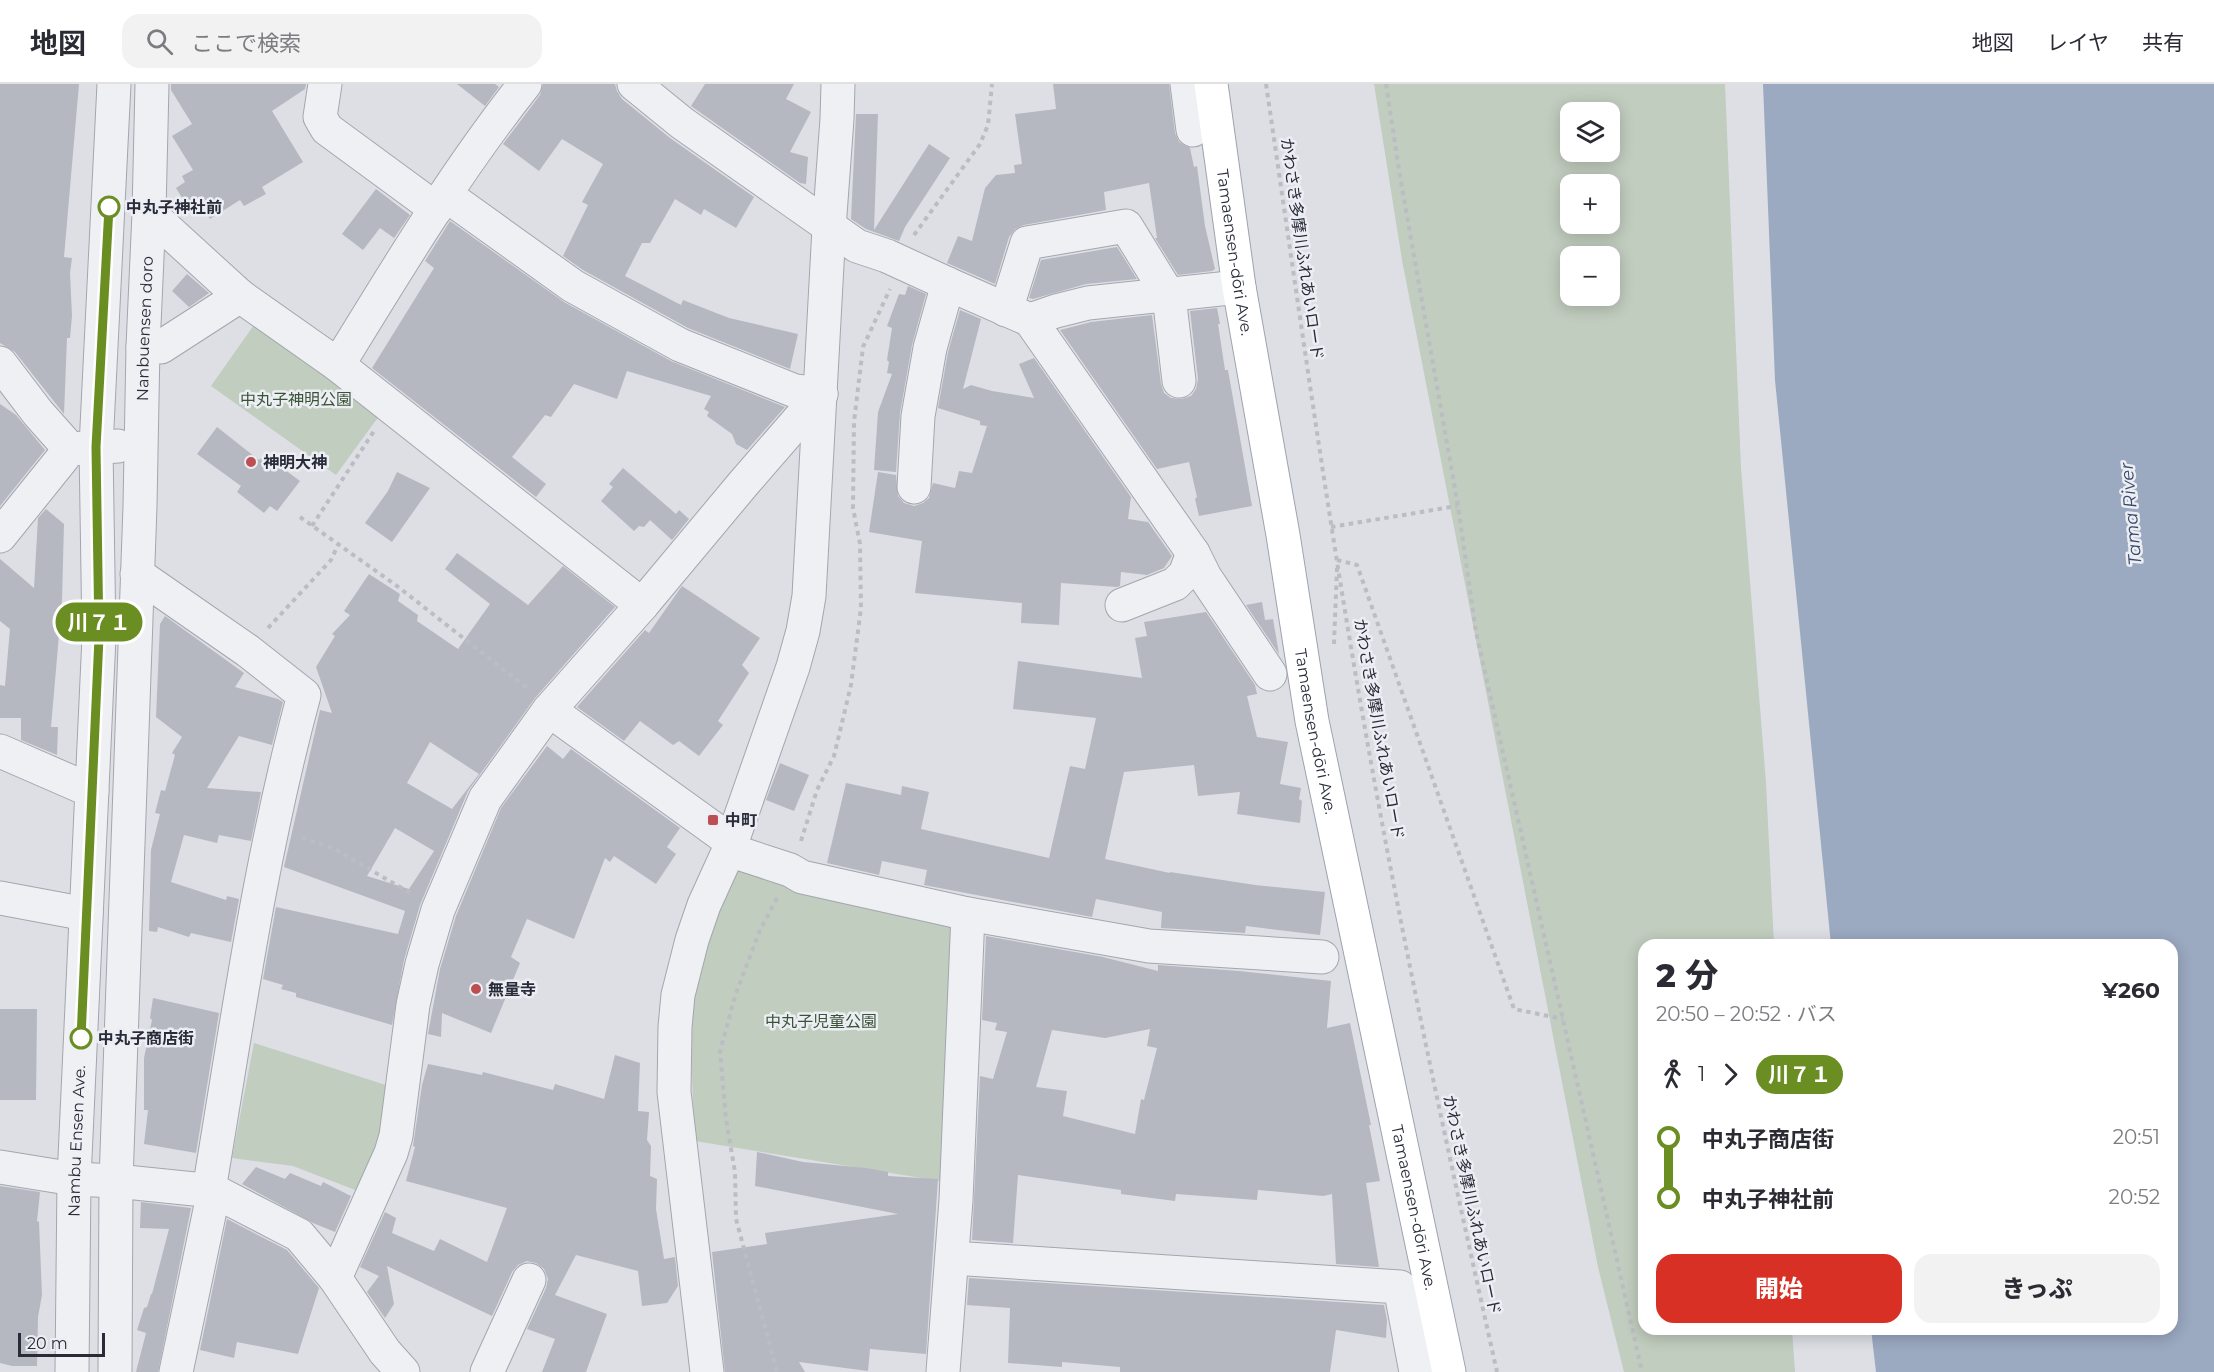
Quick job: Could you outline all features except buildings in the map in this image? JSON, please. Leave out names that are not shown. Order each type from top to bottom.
[{"type":"main road","name":"Tamaensen-dōri Ave.","points":[[1211,84],[1239,287],[1283,535],[1312,721],[1449,1372]]},
{"type":"street","name":"Nanbuensen doro","points":[[137,574],[152,84]]},
{"type":"street","points":[[325,84],[320,117],[327,129],[573,286],[680,345],[795,391],[821,394]]},
{"type":"street","points":[[338,365],[407,253],[501,114],[525,84]]},
{"type":"street","points":[[634,84],[682,123],[857,246],[902,263],[1018,315],[1193,553],[1205,577],[1270,674]]},
{"type":"street","points":[[707,1372],[674,1092],[678,995],[692,940],[704,905],[731,846],[793,667],[803,631],[809,596],[838,84]]},
{"type":"street","points":[[1187,84],[1193,130]]},
{"type":"street","name":"Nambu Ensen Ave.","points":[[72,1372],[74,1179],[99,637],[83,448],[110,89]]},
{"type":"street","points":[[149,213],[240,296],[338,365],[642,605]]},
{"type":"street","points":[[1018,315],[1027,243],[1126,226],[1169,296],[1179,381]]},
{"type":"street","points":[[914,487],[918,416],[930,348],[948,284]]},
{"type":"street","points":[[1018,315],[1056,311],[1088,303],[1239,287]]},
{"type":"street","points":[[143,347],[161,347],[240,296]]},
{"type":"street","points":[[0,363],[38,413],[83,448],[141,444]]},
{"type":"street","points":[[334,1278],[391,1154],[396,1136],[413,1005],[422,964],[438,910],[484,799],[550,708],[642,605],[743,483],[821,394]]},
{"type":"street","points":[[0,536],[83,448]]},
{"type":"street","points":[[1122,604],[1175,584],[1185,574],[1193,553]]},
{"type":"street","points":[[137,574],[248,651],[304,695],[283,772],[244,982],[212,1190],[176,1372]]},
{"type":"street","points":[[115,1372],[116,1181],[137,574]]},
{"type":"street","points":[[550,708],[731,846],[802,877],[968,914],[1149,946],[1322,957]]},
{"type":"street","points":[[0,751],[92,791]]},
{"type":"street","points":[[0,898],[86,914]]},
{"type":"street","points":[[943,1372],[952,1258],[968,914]]},
{"type":"street","points":[[0,1167],[74,1179],[212,1190],[298,1235],[334,1278],[385,1352],[403,1372]]},
{"type":"street","points":[[952,1258],[1400,1287],[1416,1372]]},
{"type":"street","points":[[488,1372],[529,1280]]},
{"type":"path","points":[[777,1372],[736,1219],[735,1172],[726,1119],[720,1052],[735,996],[760,930],[790,870],[817,790],[834,756],[851,685],[861,608],[860,544],[853,508],[854,423],[863,347],[914,235],[980,144],[988,125],[992,84]]},
{"type":"path","name":"かわさき多摩川ふれあいロード","points":[[1266,84],[1331,527],[1374,779],[1425,1041],[1497,1372]]},
{"type":"path","points":[[1386,84],[1458,506],[1476,632],[1642,1372]]},
{"type":"path","points":[[312,526],[390,407]]},
{"type":"path","points":[[1331,527],[1458,506]]},
{"type":"path","points":[[300,517],[397,586],[550,708]]},
{"type":"path","points":[[248,651],[331,560],[338,545]]},
{"type":"path","points":[[1337,560],[1357,565],[1514,1009],[1563,1019]]},
{"type":"path","points":[[273,829],[333,848],[438,910]]},
{"type":"green space","points":[[1374,84],[1725,84],[1741,468],[1766,783],[1774,939],[1638,939],[1638,1335],[1792,1335],[1795,1372],[1624,1372],[1598,1267],[1402,260]]},
{"type":"green space","name":"中丸子神明公園","points":[[256,322],[382,412],[336,475],[211,386]]},
{"type":"green space","name":"中丸子児童公園","points":[[738,865],[949,920],[954,930],[940,1181],[695,1141],[692,1028],[698,973],[714,911]]},
{"type":"green space","points":[[254,1043],[389,1086],[387,1136],[363,1193],[293,1166],[232,1158]]},
{"type":"water","name":"Tama River","points":[[1763,84],[2214,84],[2214,1372],[1876,1372],[1872,1335],[2178,1335],[2178,939],[1830,939],[1775,380]]},
{"type":"bus line","name":"川７１","points":[[81,1038],[99,637],[96,447],[109,207]]},
{"type":"place","name":"中丸子神社前","points":[[109,207]]},
{"type":"place","name":"神明大神","points":[[251,462]]},
{"type":"place","name":"中町","points":[[713,820]]},
{"type":"place","name":"無量寺","points":[[476,989]]},
{"type":"place","name":"中丸子商店街","points":[[81,1038]]}]
